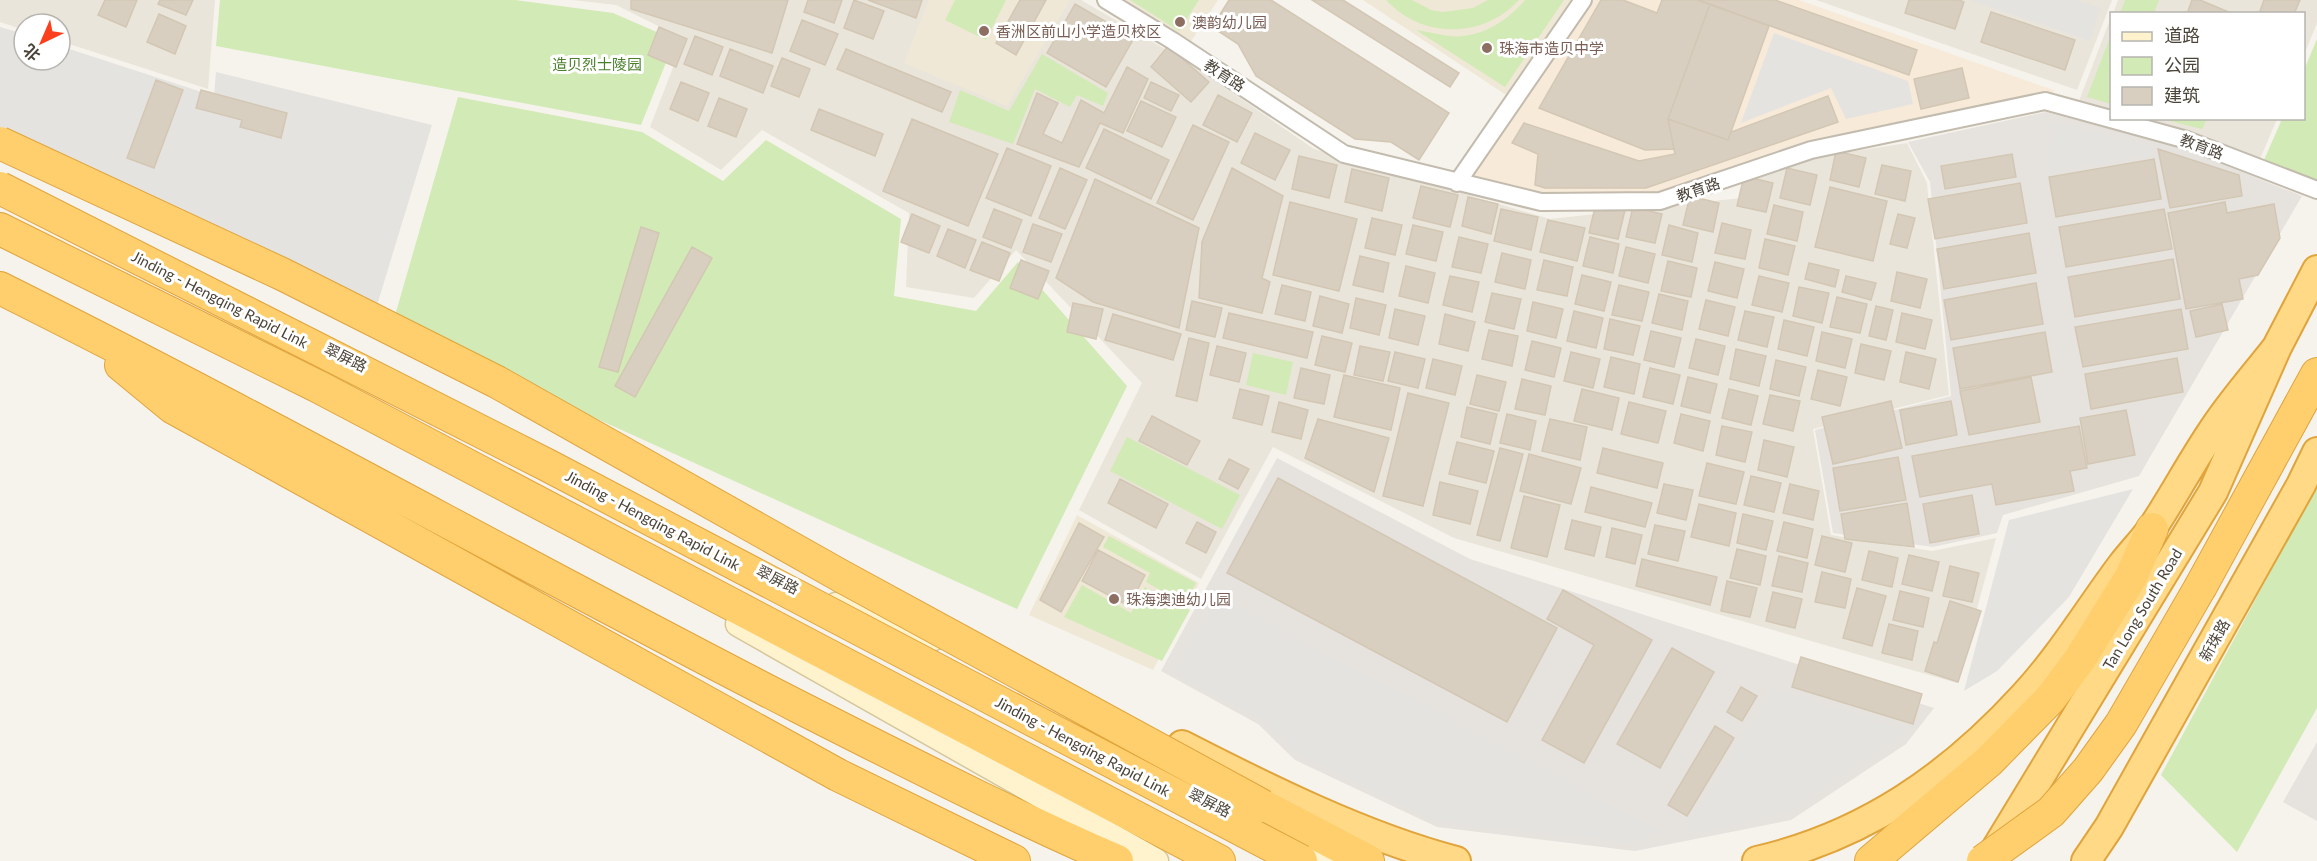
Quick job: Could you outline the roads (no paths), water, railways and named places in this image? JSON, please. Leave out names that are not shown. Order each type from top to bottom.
[{"type":"highway","points":[[0,143],[282,274],[497,382],[851,581],[1368,861]]},
{"type":"highway","name":"Jinding - Hengqing Rapid Link","points":[[0,188],[547,465],[1301,861]]},
{"type":"highway","points":[[0,229],[317,386],[1219,861]]},
{"type":"highway","points":[[1871,861],[1989,761],[2050,699],[2080,659],[2131,576],[2152,529],[2214,429],[2277,347],[2317,270]]},
{"type":"highway","points":[[0,288],[67,321],[649,630],[1035,825],[1117,861]]},
{"type":"highway","points":[[67,321],[172,407],[837,775],[1014,861]]},
{"type":"highway","name":"Tan Long South Road","points":[[1988,861],[2213,492],[2277,347]]},
{"type":"highway","points":[[1983,861],[2051,812],[2088,770],[2121,724],[2201,586],[2317,374]]},
{"type":"highway","name":"新珠路","points":[[2086,861],[2138,775],[2301,485],[2317,452]]},
{"type":"highway","points":[[1757,861],[1788,854],[1850,830],[1883,813],[1930,782],[1961,756],[2024,696],[2073,635],[2122,565],[2152,529]]},
{"type":"highway","points":[[1052,680],[1245,776],[1420,852],[1456,861]]},
{"type":"main road","name":"翠屏路","points":[[0,194],[98,237],[372,369],[1326,861]]},
{"type":"main road","points":[[0,245],[78,279],[440,456],[1156,861]]},
{"type":"main road","points":[[809,595],[1052,680]]},
{"type":"street","name":"教育路","points":[[1106,0],[1173,41],[1344,154],[1541,202],[1660,201],[1811,150],[2045,101],[2110,119]]},
{"type":"street","points":[[1457,183],[1583,0]]},
{"type":"street","name":"教育路","points":[[2114,120],[2187,140],[2317,190]]},
{"type":"place","name":"澳韵幼儿园","points":[[1180,22]]},
{"type":"place","name":"香洲区前山小学造贝校区","points":[[984,31]]},
{"type":"place","name":"珠海市造贝中学","points":[[1487,48]]},
{"type":"place","name":"珠海澳迪幼儿园","points":[[1114,599]]},
{"type":"park label","name":"造贝烈士陵园","points":[[597,64]]}]
